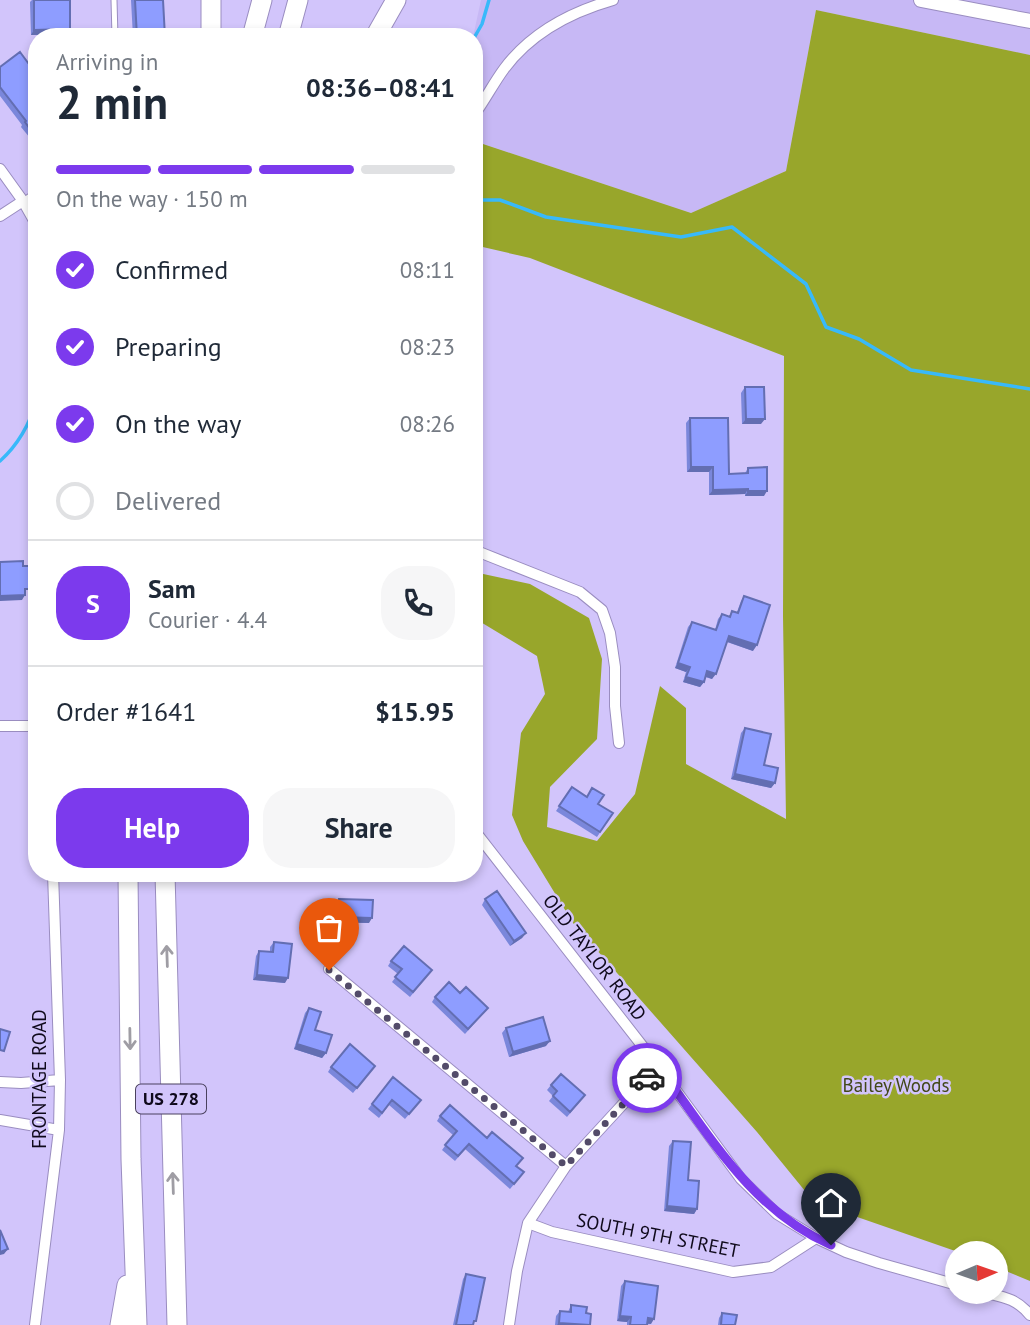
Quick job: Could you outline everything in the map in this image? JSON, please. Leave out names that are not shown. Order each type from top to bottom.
[{"type":"highway","points":[[211,0],[211,28]]},
{"type":"highway","points":[[254,28],[262,0]]},
{"type":"highway","points":[[291,28],[299,0]]},
{"type":"highway","points":[[379,28],[396,0]]},
{"type":"highway","name":"US 278","points":[[128,882],[131,1159],[137,1325]]},
{"type":"highway","name":"US 278","points":[[165,882],[177,1325]]},
{"type":"highway","points":[[174,1227],[186,1325]]},
{"type":"highway","points":[[120,1325],[134,1239]]},
{"type":"street","points":[[483,100],[506,66],[525,46],[555,24],[612,0]]},
{"type":"street","points":[[921,0],[1030,21]]},
{"type":"street","points":[[0,169],[28,210]]},
{"type":"street","points":[[0,216],[23,201]]},
{"type":"street","points":[[483,554],[580,592],[601,610],[610,634],[615,667],[619,743]]},
{"type":"street","points":[[0,726],[28,726]]},
{"type":"street","name":"OLD TAYLOR ROAD","points":[[483,842],[658,1066],[741,1179],[777,1214],[816,1238],[879,1263],[945,1281]]},
{"type":"street","name":"FRONTAGE ROAD","points":[[35,1325],[59,1130],[60,1080],[53,882]]},
{"type":"street","points":[[329,970],[566,1166]]},
{"type":"street","points":[[509,1325],[528,1223],[566,1166],[658,1066]]},
{"type":"street","points":[[0,1082],[60,1080]]},
{"type":"street","points":[[0,1120],[59,1130]]},
{"type":"street","name":"SOUTH 9TH STREET","points":[[528,1223],[552,1232],[733,1272],[771,1267],[816,1238]]},
{"type":"street","points":[[1008,1299],[1021,1304],[1030,1315]]},
{"type":"lane","points":[[114,0],[116,28]]},
{"type":"lane","points":[[23,201],[28,197]]},
{"type":"shaded area","points":[[481,0],[1030,0],[1030,55],[816,10],[786,171],[691,213],[483,144],[483,28],[475,28]]},
{"type":"green space","name":"Bailey Woods","points":[[816,10],[1030,55],[1030,1281],[1008,1272],[1008,1241],[945,1241],[945,1247],[814,1202],[757,1132],[573,923],[523,841],[512,815],[521,733],[545,694],[537,656],[483,623],[483,574],[530,584],[589,618],[602,659],[597,739],[550,787],[547,827],[597,841],[635,794],[660,686],[686,708],[686,764],[786,819],[783,616],[784,356],[530,258],[483,247],[483,144],[691,213],[786,171]]},
{"type":"building","points":[[34,0],[70,0],[70,28],[34,28]]},
{"type":"building","points":[[135,0],[163,0],[165,28],[137,28]]},
{"type":"building","points":[[20,52],[28,63],[28,126],[0,87],[0,67]]},
{"type":"building","points":[[745,387],[764,387],[765,419],[746,419]]},
{"type":"building","points":[[690,418],[728,418],[729,474],[748,473],[748,468],[767,467],[767,491],[713,490],[713,467],[691,467]]},
{"type":"building","points":[[23,561],[23,566],[28,566],[28,589],[25,589],[25,595],[0,596],[0,562]]},
{"type":"building","points":[[744,596],[770,605],[757,645],[729,636],[716,674],[707,671],[704,682],[686,677],[690,667],[678,663],[692,622],[716,630],[722,614],[730,617],[732,611],[738,613]]},
{"type":"building","points":[[745,728],[771,734],[764,765],[778,768],[775,783],[735,774]]},
{"type":"building","points":[[572,787],[587,797],[592,788],[604,795],[598,804],[613,813],[600,832],[559,806]]},
{"type":"building","points":[[497,891],[526,933],[514,941],[485,899]]},
{"type":"building","points":[[339,899],[373,900],[372,918],[338,917]]},
{"type":"building","points":[[274,942],[292,944],[288,978],[257,975],[259,951],[273,952]]},
{"type":"building","points":[[404,946],[432,970],[413,992],[395,977],[402,969],[391,961]]},
{"type":"building","points":[[449,982],[460,993],[466,987],[488,1008],[468,1029],[435,997]]},
{"type":"building","points":[[309,1008],[321,1012],[315,1030],[332,1035],[326,1053],[297,1044]]},
{"type":"building","points":[[543,1017],[550,1041],[513,1052],[506,1028]]},
{"type":"building","points":[[0,1029],[10,1032],[4,1051],[0,1050]]},
{"type":"building","points":[[350,1044],[375,1066],[357,1088],[331,1067]]},
{"type":"building","points":[[561,1074],[585,1095],[570,1112],[553,1096],[557,1091],[551,1085]]},
{"type":"building","points":[[393,1077],[421,1100],[409,1114],[392,1100],[382,1113],[372,1104]]},
{"type":"building","points":[[450,1105],[487,1138],[492,1132],[523,1158],[516,1166],[524,1172],[514,1184],[469,1144],[458,1156],[445,1145],[457,1131],[440,1116]]},
{"type":"building","points":[[673,1141],[691,1142],[688,1180],[699,1181],[697,1209],[667,1206]]},
{"type":"building","points":[[0,1230],[8,1249],[0,1252]]},
{"type":"building","points":[[466,1274],[485,1278],[476,1321],[473,1325],[456,1325]]},
{"type":"building","points":[[625,1281],[658,1286],[654,1319],[648,1318],[647,1325],[630,1325],[631,1317],[620,1316]]},
{"type":"building","points":[[571,1305],[587,1307],[586,1313],[591,1314],[590,1325],[559,1323],[560,1311],[571,1312]]},
{"type":"building","points":[[722,1313],[737,1315],[735,1325],[721,1325]]},
{"type":"waterway","points":[[480,28],[489,0]]},
{"type":"waterway","points":[[483,200],[500,200],[546,217],[681,237],[732,227],[806,284],[826,327],[859,339],[911,370],[1030,389]]},
{"type":"waterway","points":[[0,461],[28,423]]},
{"type":"way so far","points":[[329,970],[566,1166],[647,1078]]},
{"type":"route","points":[[647,1078],[658,1066],[741,1179],[777,1214],[831,1245]]}]
